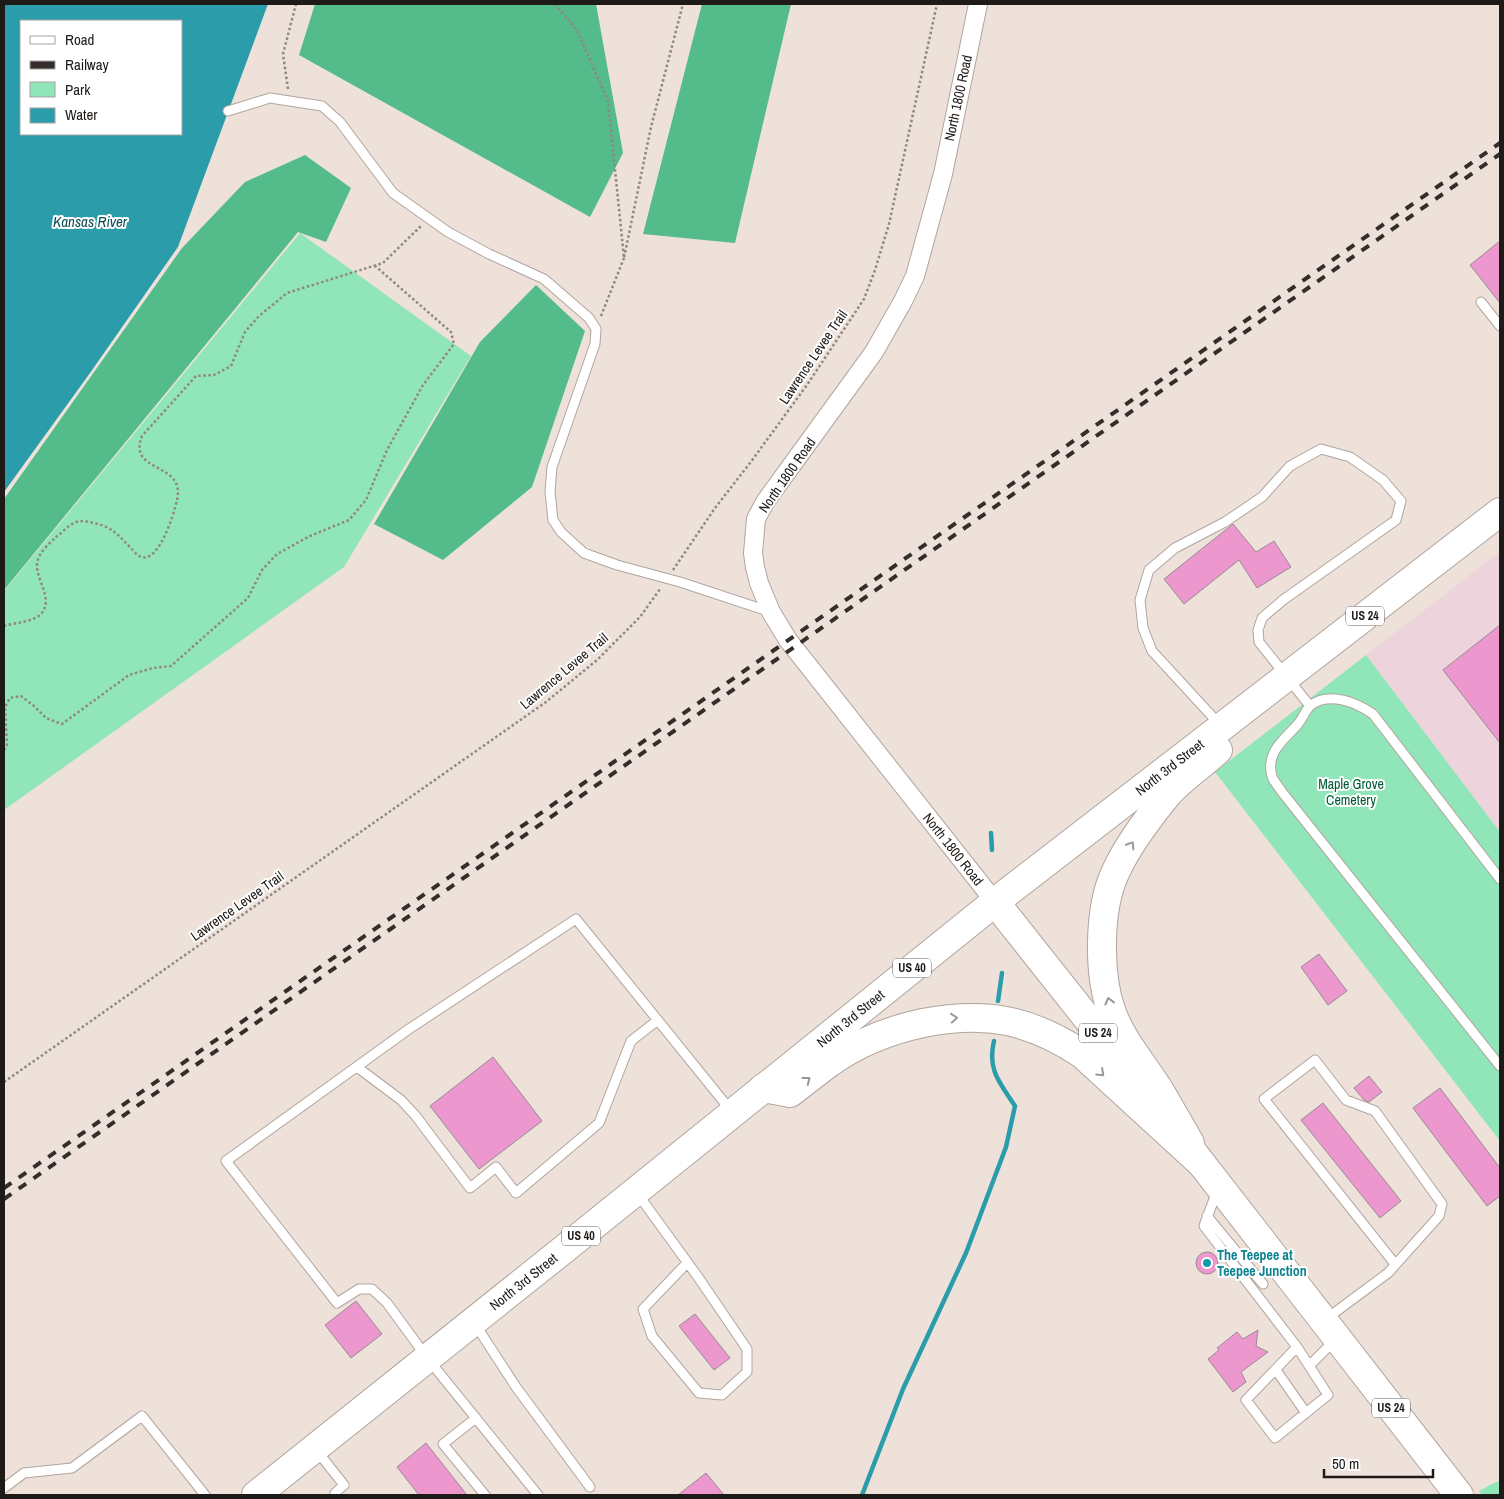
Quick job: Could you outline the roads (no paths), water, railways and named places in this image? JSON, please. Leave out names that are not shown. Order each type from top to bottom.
[{"type":"main road","name":"North 3rd Street","points":[[256,1495],[428,1359],[995,902],[1286,676],[1498,518]]},
{"type":"main road","points":[[1202,1164],[1159,1090],[1126,1043],[1112,1012],[1104,979],[1102,949],[1105,909],[1115,872],[1133,841],[1168,794],[1218,750],[1221,726]]},
{"type":"main road","name":"US 24","points":[[995,902],[1219,1186],[1273,1276],[1330,1330],[1459,1495]]},
{"type":"main road","points":[[763,1088],[790,1093],[830,1062],[870,1040],[902,1028],[946,1019],[974,1017],[997,1019],[1038,1030],[1060,1040],[1082,1054],[1202,1164]]},
{"type":"street","name":"North 1800 Road","points":[[978,4],[942,174],[915,276],[874,352],[765,502],[756,519],[753,553],[759,583],[771,612],[793,647],[995,902]]},
{"type":"lane","points":[[228,111],[270,98],[322,106],[340,122],[393,193],[448,232],[481,250],[544,279],[589,318],[596,329],[595,344],[552,467],[550,492],[553,520],[561,532],[584,553],[617,565],[668,578],[771,612]]},
{"type":"lane","points":[[1481,302],[1500,326]]},
{"type":"lane","points":[[1221,726],[1152,651],[1143,628],[1140,600],[1150,570],[1175,548],[1225,522],[1262,497],[1290,466],[1321,449],[1350,457],[1383,480],[1401,501],[1396,520],[1283,600],[1262,618],[1258,630],[1259,642],[1310,706]]},
{"type":"lane","points":[[1500,879],[1372,714],[1359,704],[1340,699],[1316,702],[1310,706],[1299,723],[1278,744],[1271,760],[1272,776],[1282,792],[1500,1066]]},
{"type":"lane","points":[[534,1494],[428,1359],[387,1302],[372,1289],[359,1289],[337,1303],[226,1162],[409,1029],[576,919],[732,1113]]},
{"type":"lane","points":[[357,1066],[401,1100],[415,1115],[470,1188],[496,1167],[516,1193],[599,1123],[631,1041],[658,1020]]},
{"type":"lane","points":[[1309,1366],[1330,1330],[1388,1273],[1439,1216],[1442,1204],[1375,1111],[1346,1100],[1314,1060],[1264,1099],[1396,1264]]},
{"type":"lane","points":[[1219,1186],[1204,1226],[1297,1347],[1328,1396],[1276,1438],[1246,1400],[1297,1347]]},
{"type":"lane","points":[[635,1191],[687,1262],[747,1349],[747,1372],[722,1395],[699,1393],[652,1336],[642,1309],[687,1262]]},
{"type":"lane","points":[[1208,1216],[1273,1276],[1255,1291]]},
{"type":"lane","points":[[474,1322],[516,1387],[590,1487]]},
{"type":"lane","points":[[1276,1370],[1306,1412]]},
{"type":"lane","points":[[4,1488],[24,1473],[72,1468],[142,1416],[205,1495]]},
{"type":"lane","points":[[476,1418],[443,1444],[485,1495]]},
{"type":"lane","points":[[315,1448],[344,1485],[335,1493],[336,1495]]},
{"type":"water","name":"Kansas River","points":[[4,4],[268,4],[178,247],[4,492]]},
{"type":"waterway","points":[[991,833],[992,850]]},
{"type":"waterway","points":[[998,1001],[1002,973]]},
{"type":"waterway","points":[[862,1495],[903,1389],[966,1253],[1006,1147],[1015,1106],[996,1076],[992,1060],[994,1041]]},
{"type":"railway","points":[[4,1188],[1500,143]]},
{"type":"railway","points":[[4,1199],[1500,154]]},
{"type":"place","name":"The Teepee at Teepee Junction","points":[[1207,1263]]},
{"type":"park label","name":"Maple Grove Cemetery","points":[[1351,792]]}]
